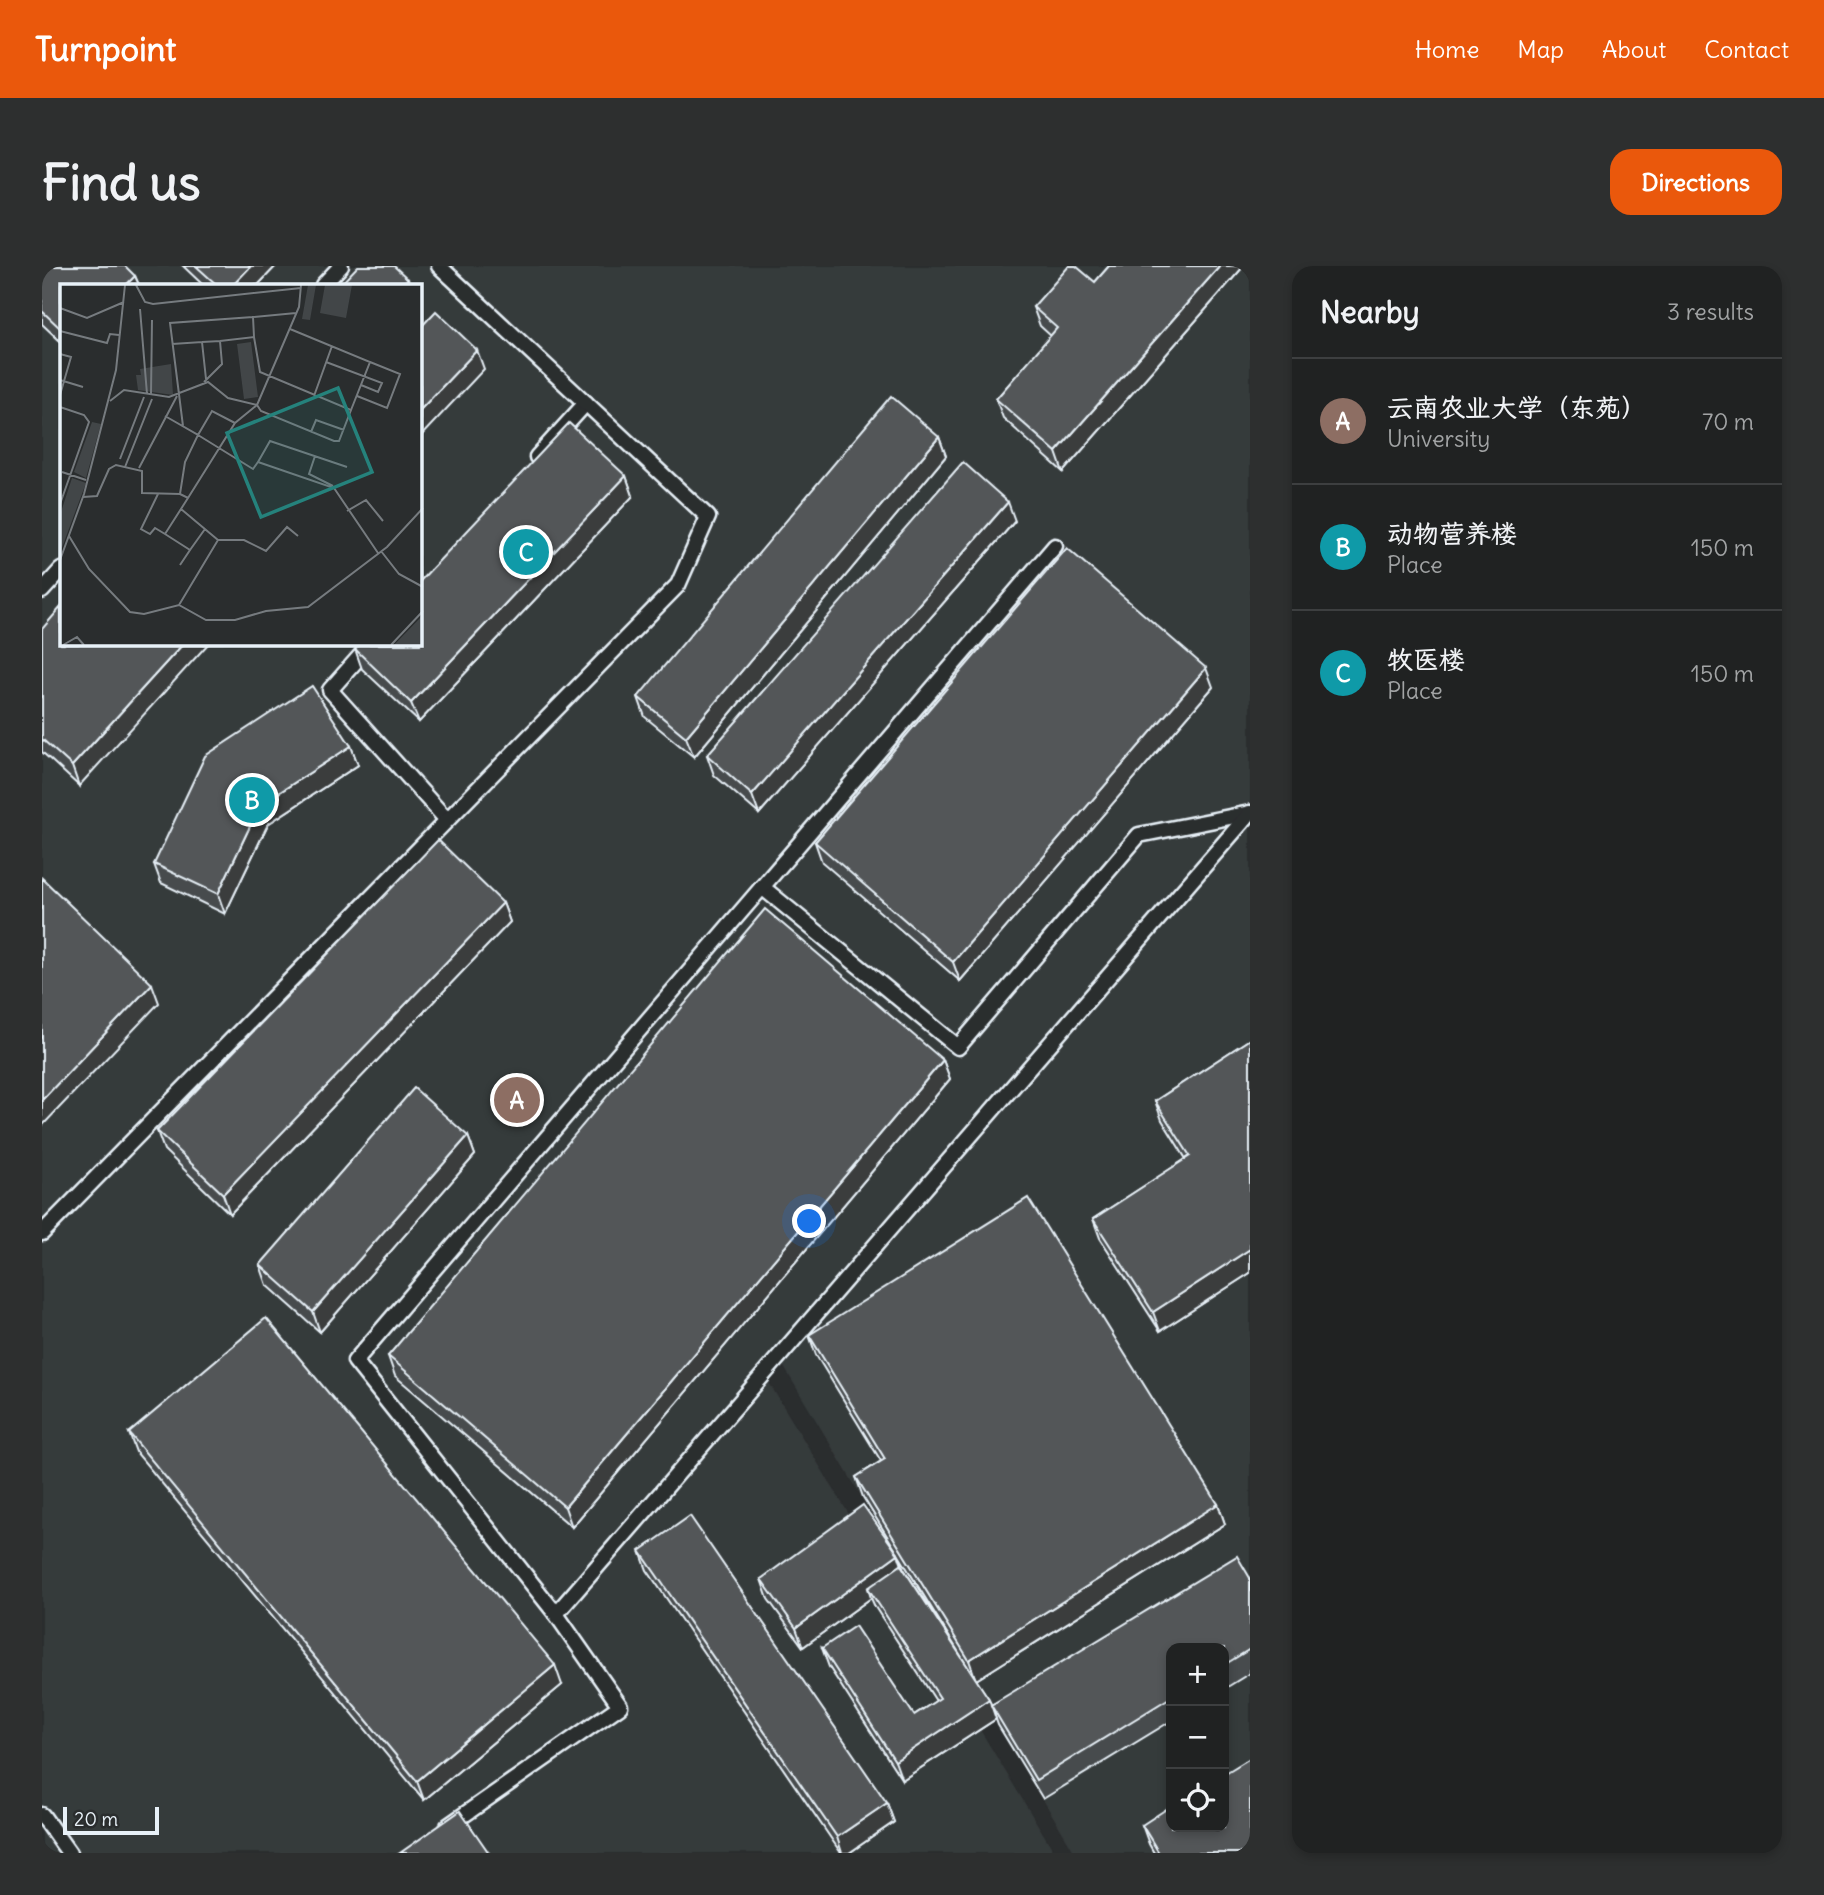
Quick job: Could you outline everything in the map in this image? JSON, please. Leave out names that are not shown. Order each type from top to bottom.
[{"type":"lane","points":[[324,284],[341,266]]},
{"type":"lane","points":[[42,1233],[678,585],[708,517],[439,266]]},
{"type":"lane","points":[[531,465],[586,403]]},
{"type":"lane","points":[[432,1838],[620,1706],[556,1614],[355,1361],[1055,546]]},
{"type":"lane","points":[[42,591],[60,571]]},
{"type":"lane","points":[[369,646],[330,690],[447,820]]},
{"type":"lane","points":[[762,887],[958,1047],[1139,835],[1250,813]]},
{"type":"lane","points":[[556,1614],[1250,813]]},
{"type":"lane","points":[[42,1815],[69,1853]]},
{"type":"shaded area","points":[[42,266],[1250,266],[1250,1853],[1075,1853],[778,1357],[1225,832],[760,1368],[1055,1853],[42,1853]]},
{"type":"building","points":[[47,266],[125,266],[135,276],[127,284],[60,284],[60,328],[42,311],[42,271]]},
{"type":"building","points":[[196,266],[251,266],[234,284],[216,284]]},
{"type":"building","points":[[358,266],[394,266],[408,279],[403,284],[341,284]]},
{"type":"building","points":[[1069,266],[1076,266],[1095,282],[1109,266],[1220,266],[1056,452],[996,399],[1057,328],[1033,307]]},
{"type":"building","points":[[436,311],[477,350],[422,408],[422,326]]},
{"type":"building","points":[[891,396],[939,437],[686,737],[638,697]]},
{"type":"building","points":[[569,423],[626,476],[411,703],[355,649],[358,646],[422,646],[422,579]]},
{"type":"building","points":[[963,462],[1008,502],[752,795],[707,755]]},
{"type":"building","points":[[1067,548],[1206,668],[953,962],[815,842]]},
{"type":"building","points":[[60,608],[60,646],[181,646],[72,766],[42,739],[42,629]]},
{"type":"building","points":[[312,686],[351,746],[260,805],[218,894],[154,864],[205,756]]},
{"type":"building","points":[[438,840],[503,903],[223,1194],[157,1131]]},
{"type":"building","points":[[42,878],[152,984],[42,1100]]},
{"type":"building","points":[[765,909],[943,1060],[565,1507],[388,1356]]},
{"type":"building","points":[[1250,1039],[1250,1249],[1153,1312],[1093,1219],[1190,1156],[1155,1101]]},
{"type":"building","points":[[414,1088],[468,1136],[313,1312],[260,1265]]},
{"type":"building","points":[[1028,1198],[1218,1504],[969,1660],[856,1477],[885,1459],[809,1335]]},
{"type":"building","points":[[266,1318],[555,1665],[417,1781],[129,1433]]},
{"type":"building","points":[[863,1505],[898,1554],[796,1628],[761,1579]]},
{"type":"building","points":[[690,1516],[887,1803],[837,1837],[640,1551]]},
{"type":"building","points":[[1237,1556],[1250,1578],[1250,1649],[1229,1662],[1229,1643],[1166,1643],[1166,1700],[1036,1780],[991,1705]]},
{"type":"building","points":[[901,1565],[989,1699],[895,1761],[822,1648],[855,1626],[914,1715],[940,1698],[868,1588]]},
{"type":"building","points":[[1250,1758],[1250,1853],[1159,1853],[1142,1825],[1166,1809],[1166,1832],[1229,1832],[1229,1771]]},
{"type":"building","points":[[460,1811],[489,1853],[400,1853]]},
{"type":"place","name":"牧医楼","points":[[526,552]]},
{"type":"place","name":"动物营养楼","points":[[252,800]]},
{"type":"place","name":"云南农业大学（东苑）","points":[[517,1100]]}]
